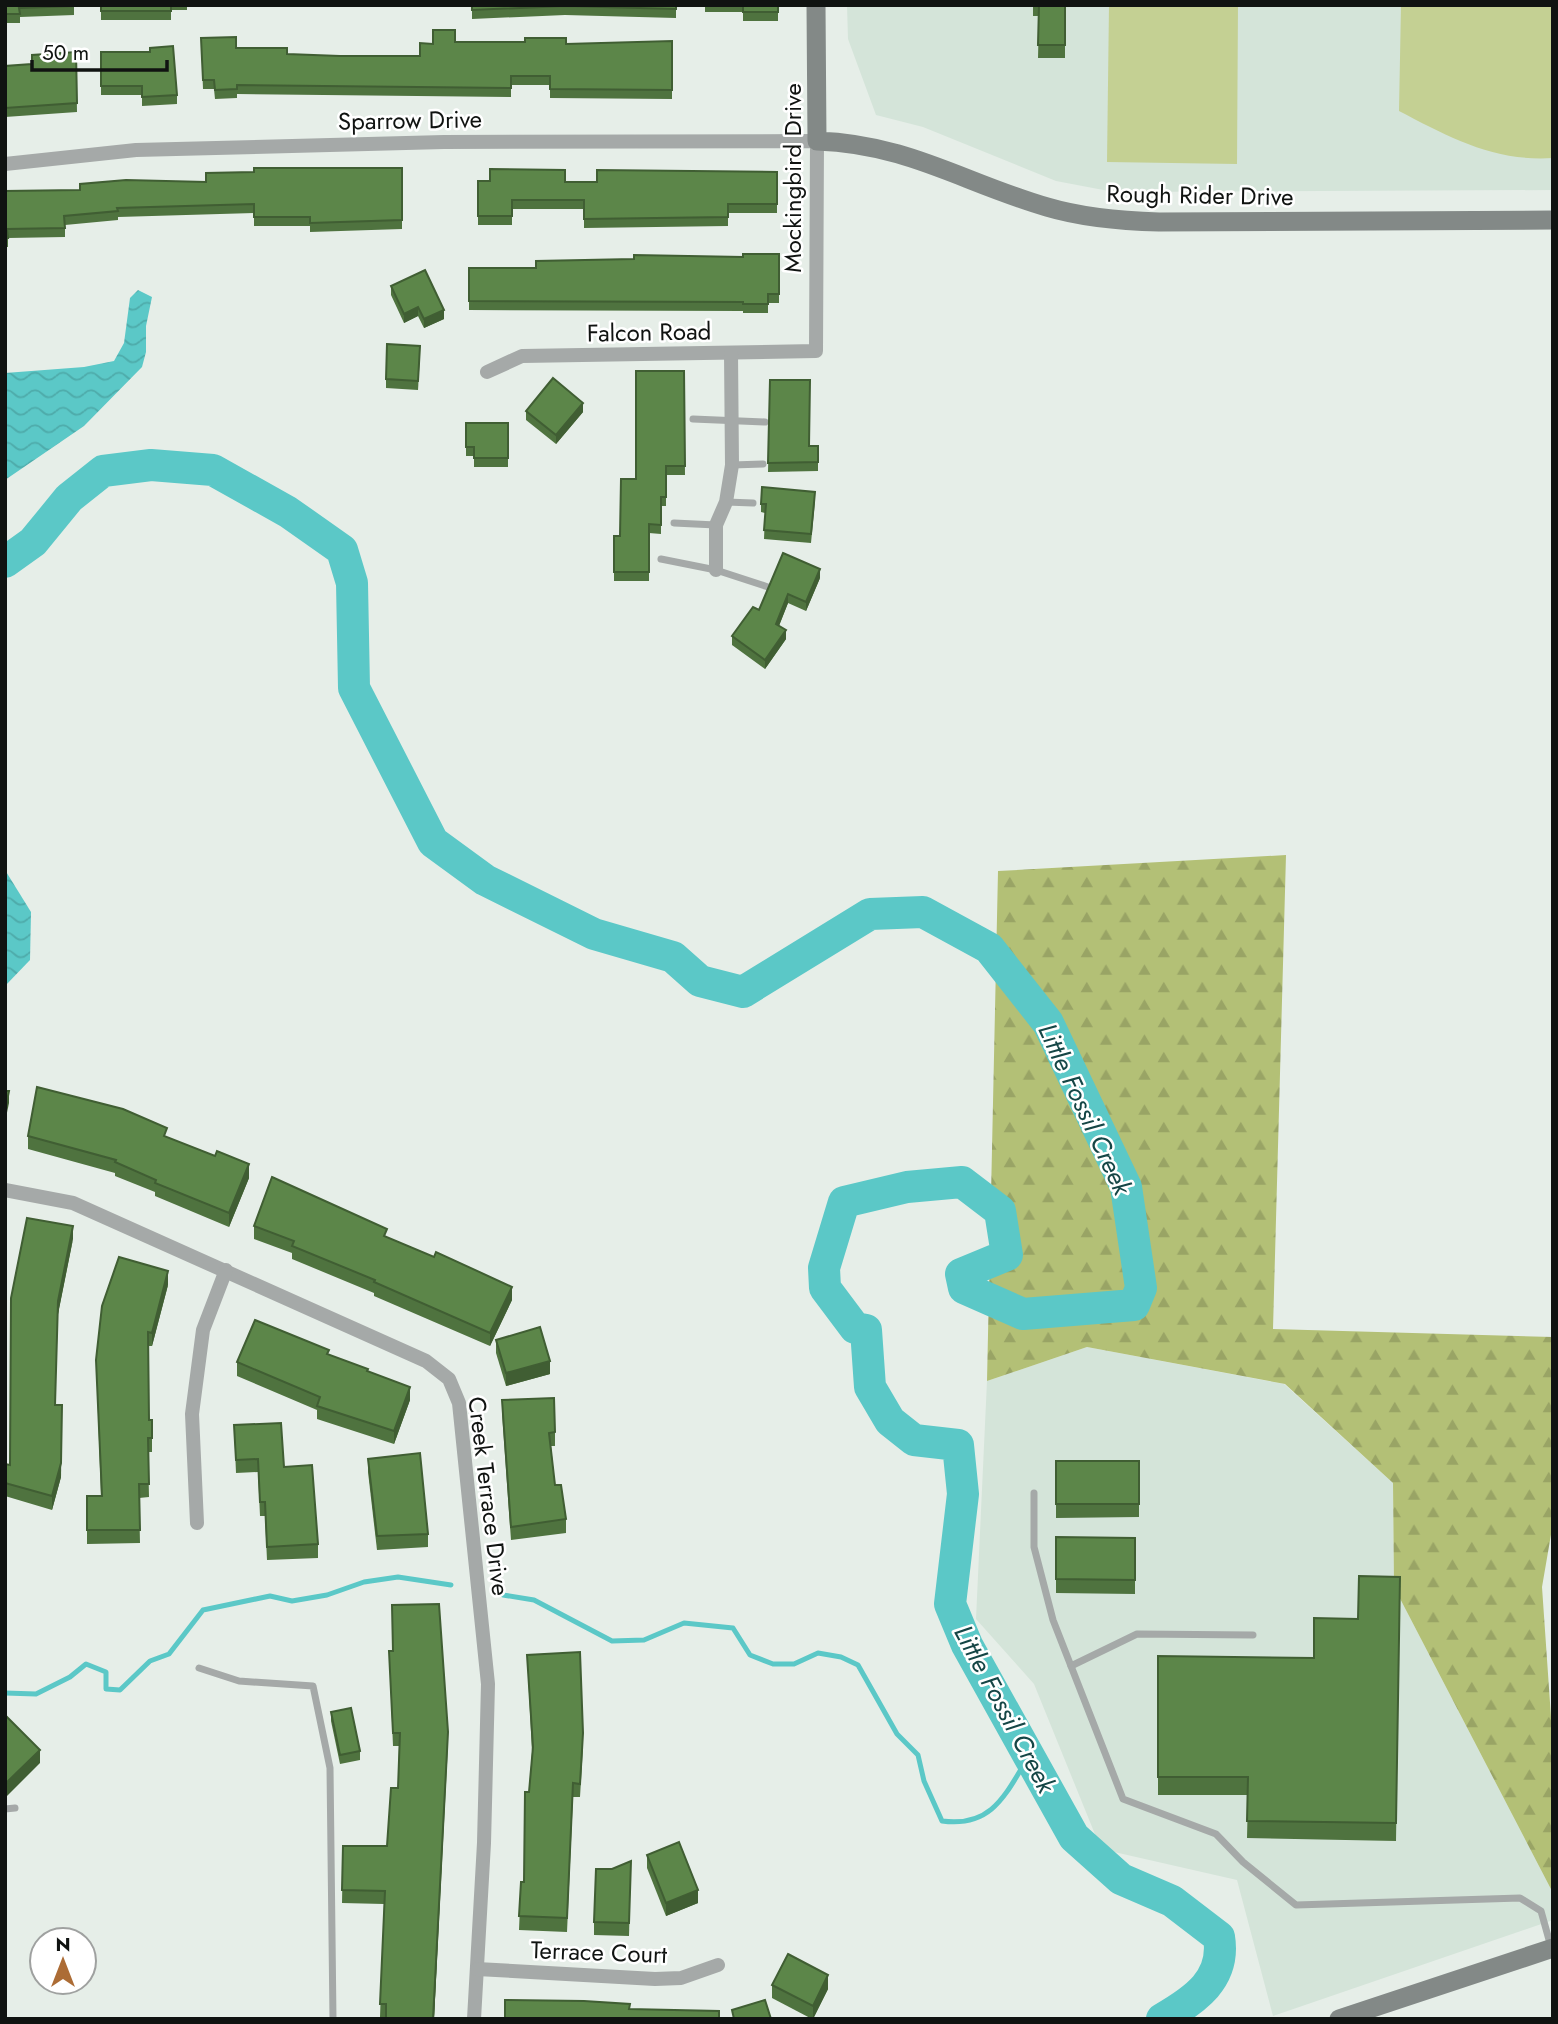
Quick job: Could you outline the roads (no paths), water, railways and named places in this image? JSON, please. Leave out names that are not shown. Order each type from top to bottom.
[{"type":"street","name":"Mockingbird Drive","points":[[816,5],[816,351]]},
{"type":"street","name":"Sparrow Drive","points":[[5,164],[136,150],[444,142],[817,141]]},
{"type":"street","name":"Rough Rider Drive","points":[[817,141],[862,144],[911,155],[1035,203],[1099,218],[1159,222],[1553,220]]},
{"type":"street","name":"Falcon Road","points":[[487,372],[523,356],[816,351]]},
{"type":"street","points":[[716,570],[716,525],[726,502],[732,465],[731,353]]},
{"type":"street","name":"Creek Terrace Drive","points":[[5,1190],[73,1203],[426,1361],[449,1379],[460,1404],[488,1684],[474,2019]]},
{"type":"street","points":[[197,1523],[192,1414],[203,1330],[226,1270]]},
{"type":"street","points":[[1339,2019],[1552,1948]]},
{"type":"street","name":"Terrace Court","points":[[477,1969],[655,1979],[681,1978],[718,1965]]},
{"type":"lane","points":[[693,419],[765,422]]},
{"type":"lane","points":[[732,465],[763,464]]},
{"type":"lane","points":[[726,502],[753,503]]},
{"type":"lane","points":[[674,523],[716,525]]},
{"type":"lane","points":[[661,559],[716,570],[768,587]]},
{"type":"lane","points":[[1034,1493],[1034,1547],[1053,1620],[1123,1800],[1216,1834],[1243,1862],[1296,1905],[1520,1898],[1541,1911],[1552,1948]]},
{"type":"lane","points":[[1072,1666],[1138,1634],[1253,1635]]},
{"type":"lane","points":[[199,1668],[239,1681],[313,1686],[330,1768],[333,2019]]},
{"type":"lane","points":[[5,1809],[15,1808]]},
{"type":"water","points":[[138,290],[152,297],[142,367],[84,426],[5,480],[5,373],[84,367],[114,361],[124,343],[130,298]]},
{"type":"water","points":[[5,870],[31,912],[30,960],[5,986]]},
{"type":"waterway","name":"Little Fossil Creek","points":[[5,562],[33,542],[69,498],[103,471],[151,465],[213,470],[288,512],[342,550],[352,583],[354,688],[433,842],[485,880],[594,934],[673,957],[700,981],[743,992],[870,914],[923,912],[989,948],[1048,1023],[1126,1187],[1141,1288],[1134,1305],[1023,1314],[964,1288],[961,1274],[1007,1255],[1000,1211],[962,1182],[907,1187],[844,1202],[824,1268],[825,1288],[855,1328],[866,1330],[870,1387],[890,1421],[914,1440],[958,1445],[963,1494],[950,1604],[967,1645],[1074,1837],[1121,1879],[1172,1901],[1219,1937],[1218,1965],[1206,1987],[1162,2019]]},
{"type":"waterway","points":[[5,1693],[36,1694],[70,1677],[86,1664],[106,1672],[106,1689],[120,1690],[150,1661],[169,1654],[203,1610],[270,1596],[292,1601],[327,1595],[364,1582],[398,1577],[451,1585]]},
{"type":"waterway","points":[[503,1595],[534,1600],[612,1641],[644,1640],[684,1623],[733,1628],[750,1655],[773,1664],[794,1664],[818,1653],[841,1657],[858,1665],[897,1734],[918,1755],[924,1781],[942,1821],[959,1822],[986,1813],[1005,1795],[1029,1756]]}]
